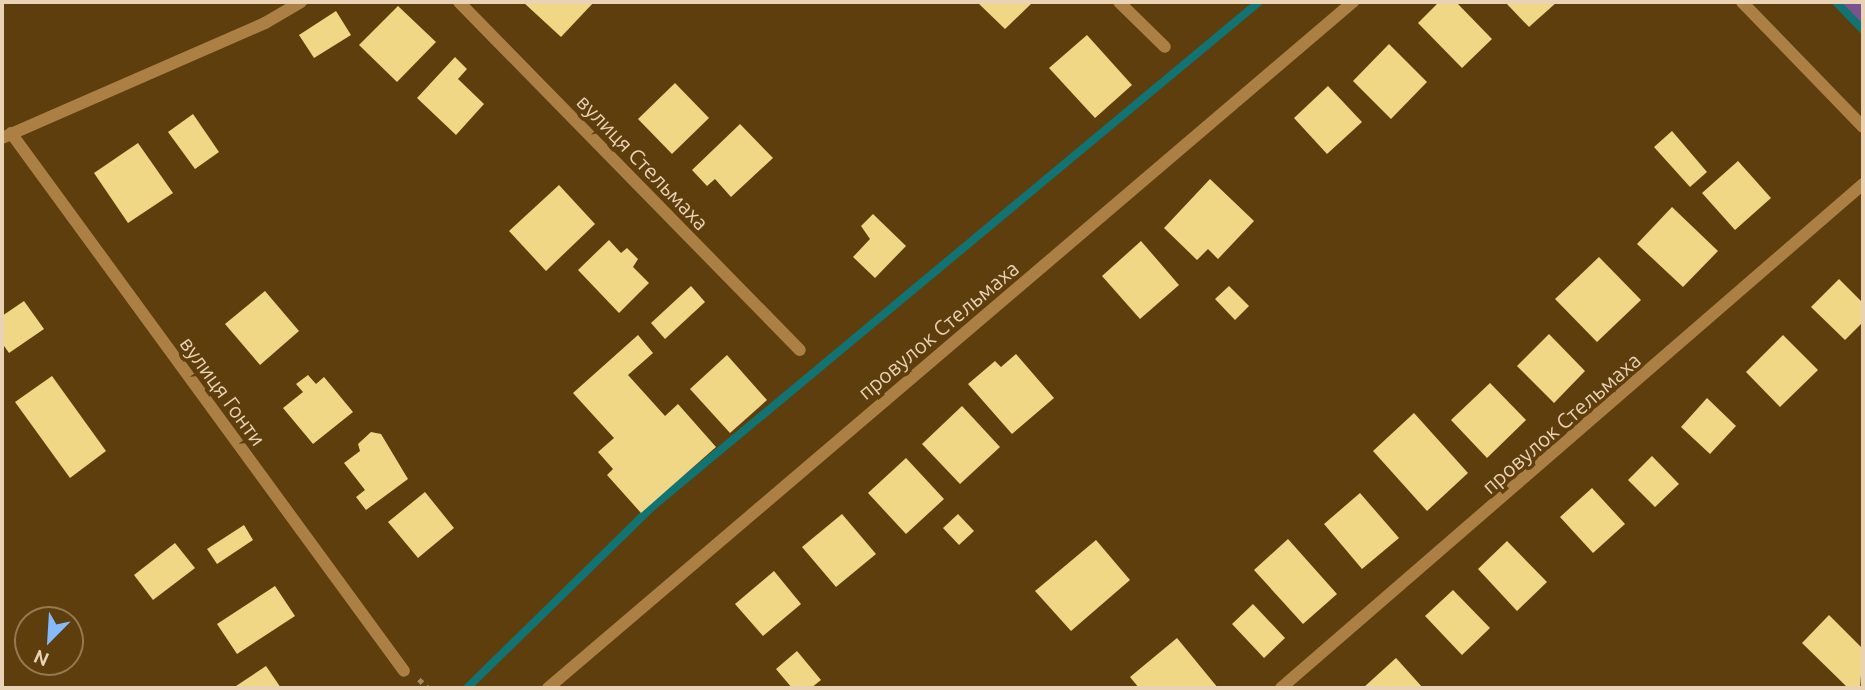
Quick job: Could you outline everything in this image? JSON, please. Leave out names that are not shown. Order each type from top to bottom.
[{"type":"street","points":[[6,136],[265,23],[301,2]]},
{"type":"street","name":"вулиця Стельмаха","points":[[459,2],[800,350]]},
{"type":"street","points":[[1119,2],[1166,47]]},
{"type":"street","name":"провулок Стельмаха","points":[[548,688],[1353,2]]},
{"type":"street","points":[[1742,2],[1863,127]]},
{"type":"street","name":"вулиця Гонти","points":[[6,136],[404,671]]},
{"type":"street","name":"провулок Стельмаха","points":[[1281,688],[1863,184]]},
{"type":"shaded area","points":[[1836,2],[1863,2],[1863,30]]},
{"type":"building","points":[[523,2],[594,2],[561,37]]},
{"type":"building","points":[[977,2],[1033,2],[1005,29]]},
{"type":"building","points":[[1439,2],[1456,2],[1492,39],[1462,68],[1418,23]]},
{"type":"building","points":[[1505,2],[1557,2],[1529,27]]},
{"type":"building","points":[[398,6],[436,42],[397,82],[359,45]]},
{"type":"building","points":[[336,11],[351,35],[314,58],[299,35]]},
{"type":"building","points":[[1087,35],[1132,85],[1095,118],[1049,68]]},
{"type":"building","points":[[1389,44],[1427,82],[1391,119],[1353,81]]},
{"type":"building","points":[[455,57],[467,69],[458,79],[484,104],[456,135],[417,98]]},
{"type":"building","points":[[675,83],[709,118],[672,154],[638,119]]},
{"type":"building","points":[[1328,86],[1362,122],[1327,154],[1294,118]]},
{"type":"building","points":[[193,114],[219,152],[195,169],[168,132]]},
{"type":"building","points":[[740,124],[773,158],[731,197],[715,179],[707,186],[692,170]]},
{"type":"building","points":[[1672,131],[1707,172],[1690,187],[1654,147]]},
{"type":"building","points":[[138,143],[173,193],[128,223],[94,173]]},
{"type":"building","points":[[1738,161],[1771,198],[1735,230],[1702,193]]},
{"type":"building","points":[[1210,179],[1254,221],[1218,259],[1208,249],[1197,260],[1164,228]]},
{"type":"building","points":[[559,185],[595,224],[546,271],[509,231]]},
{"type":"building","points":[[1672,207],[1718,251],[1683,287],[1637,244]]},
{"type":"building","points":[[873,214],[906,246],[875,278],[853,257],[870,239],[861,226]]},
{"type":"building","points":[[609,240],[621,253],[627,248],[638,259],[633,267],[649,283],[619,313],[578,270]]},
{"type":"building","points":[[1141,241],[1179,285],[1140,319],[1102,276]]},
{"type":"building","points":[[1599,257],[1641,300],[1597,342],[1555,299]]},
{"type":"building","points":[[1839,279],[1863,303],[1863,322],[1845,340],[1811,307]]},
{"type":"building","points":[[691,286],[705,302],[665,339],[651,323]]},
{"type":"building","points":[[1229,286],[1249,306],[1235,320],[1215,299]]},
{"type":"building","points":[[265,291],[299,331],[260,365],[225,324]]},
{"type":"building","points":[[24,301],[44,329],[9,353],[2,343],[2,316]]},
{"type":"building","points":[[1549,334],[1585,371],[1554,403],[1517,366]]},
{"type":"building","points":[[638,335],[653,353],[628,375],[665,416],[678,404],[716,447],[641,513],[607,475],[613,469],[598,452],[614,438],[573,393]]},
{"type":"building","points":[[1783,335],[1818,370],[1780,407],[1746,372]]},
{"type":"building","points":[[1016,354],[1054,398],[1012,434],[968,384],[995,361],[1001,367]]},
{"type":"building","points":[[727,355],[767,400],[730,433],[690,389]]},
{"type":"building","points":[[308,375],[316,384],[324,377],[353,412],[313,444],[283,408],[303,392],[296,384]]},
{"type":"building","points":[[52,376],[106,451],[70,478],[15,402]]},
{"type":"building","points":[[1490,383],[1526,420],[1487,458],[1451,420]]},
{"type":"building","points":[[1707,398],[1736,426],[1710,454],[1681,427]]},
{"type":"building","points":[[962,406],[1000,447],[960,484],[922,444]]},
{"type":"building","points":[[1414,413],[1468,473],[1427,511],[1373,451]]},
{"type":"building","points":[[371,432],[381,434],[408,479],[366,510],[356,497],[365,490],[344,463],[360,451],[358,444]]},
{"type":"building","points":[[1652,456],[1679,484],[1655,507],[1628,480]]},
{"type":"building","points":[[906,458],[944,499],[906,534],[868,493]]},
{"type":"building","points":[[1592,488],[1625,524],[1593,553],[1560,517]]},
{"type":"building","points":[[425,492],[454,528],[418,558],[388,522]]},
{"type":"building","points":[[1360,493],[1399,538],[1362,569],[1324,524]]},
{"type":"building","points":[[842,514],[876,554],[836,587],[802,547]]},
{"type":"building","points":[[958,514],[974,531],[959,545],[943,528]]},
{"type":"building","points":[[244,525],[253,540],[217,564],[207,549]]},
{"type":"building","points":[[1288,539],[1337,594],[1303,624],[1254,570]]},
{"type":"building","points":[[1096,540],[1130,580],[1071,631],[1035,591]]},
{"type":"building","points":[[1507,541],[1547,582],[1517,611],[1478,569]]},
{"type":"building","points":[[175,543],[195,568],[153,600],[134,575]]},
{"type":"building","points":[[774,571],[801,604],[763,636],[735,604]]},
{"type":"building","points":[[275,586],[295,616],[237,654],[217,624]]},
{"type":"building","points":[[1453,590],[1490,628],[1462,655],[1425,616]]},
{"type":"building","points":[[1253,604],[1285,638],[1264,658],[1232,624]]},
{"type":"building","points":[[1829,615],[1863,649],[1860,688],[1848,688],[1802,643]]},
{"type":"building","points":[[1177,638],[1218,688],[1139,688],[1130,677]]},
{"type":"building","points":[[797,651],[821,680],[811,688],[792,688],[776,669]]},
{"type":"building","points":[[1396,658],[1423,688],[1363,688]]},
{"type":"building","points":[[266,666],[281,688],[233,688]]},
{"type":"waterway","points":[[467,688],[652,507],[1259,2]]},
{"type":"waterway","points":[[1836,2],[1863,30]]}]
